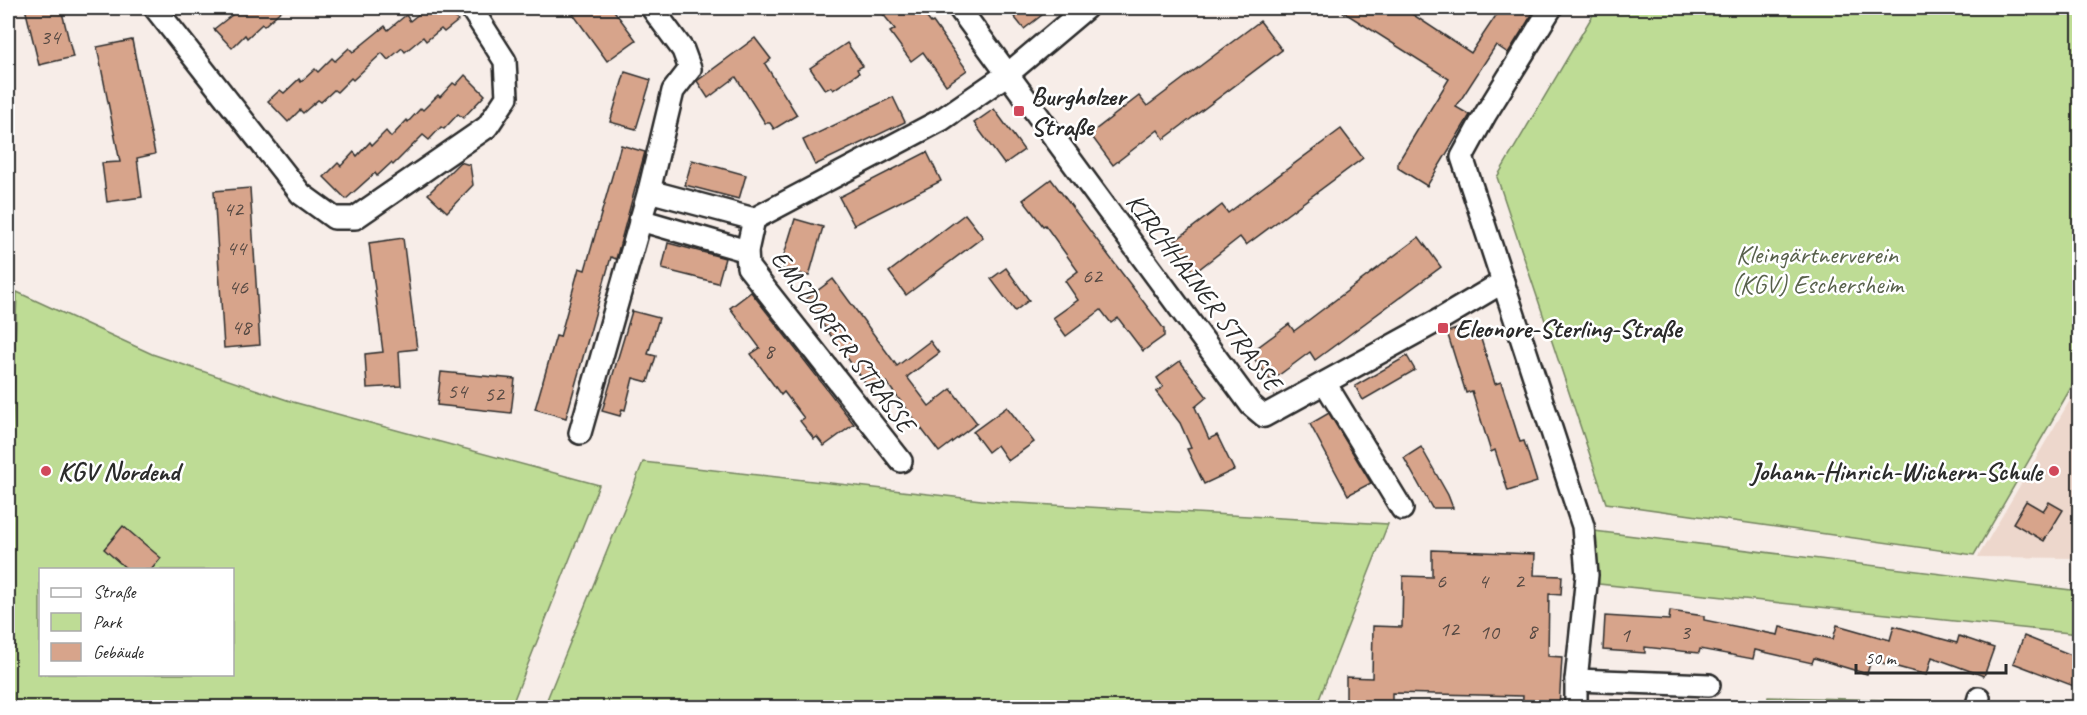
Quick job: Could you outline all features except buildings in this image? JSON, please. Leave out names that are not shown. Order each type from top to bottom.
[{"type":"street","points":[[155,8],[301,194],[334,218],[355,218],[487,127],[507,98],[505,61],[471,8]]},
{"type":"street","points":[[580,433],[649,191],[673,91],[690,69],[683,50],[652,8]]},
{"type":"street","name":"KIRCHHAINER STRASSE","points":[[959,8],[1251,405],[1264,416],[1503,282]]},
{"type":"street","points":[[649,191],[754,219],[941,120],[1009,73],[1086,8]]},
{"type":"street","points":[[1551,8],[1462,157],[1584,526],[1587,575],[1576,680],[1576,708]]},
{"type":"street","points":[[640,220],[747,251],[754,219]]},
{"type":"street","name":"EMSDORFER STRASSE","points":[[747,251],[748,267],[901,461]]},
{"type":"street","points":[[1325,382],[1402,509]]},
{"type":"street","points":[[1576,680],[1709,685]]},
{"type":"shaded area","name":"Johann-Hinrich-Wichern-Schule","points":[[2079,385],[2079,558],[1978,557]]},
{"type":"green space","name":"Kleingärtnerverein (KGV) Eschersheim","points":[[1597,8],[2079,8],[2079,374],[1974,555],[1606,503],[1497,177]]},
{"type":"green space","points":[[17,292],[152,354],[293,402],[599,485],[511,707],[8,708],[8,520]]},
{"type":"green space","points":[[643,462],[999,502],[1388,524],[1316,707],[544,707]]},
{"type":"green space","points":[[1594,531],[2079,591],[2079,634],[1599,584]]},
{"type":"green space","points":[[1768,697],[1929,701],[1926,708],[1767,707]]},
{"type":"place","name":"Burgholzer Straße","points":[[1019,111]]},
{"type":"place","name":"Eleonore-Sterling-Straße","points":[[1443,328]]},
{"type":"place","name":"KGV Nordend","points":[[46,471]]},
{"type":"place","name":"Johann-Hinrich-Wichern-Schule","points":[[2054,471]]}]
